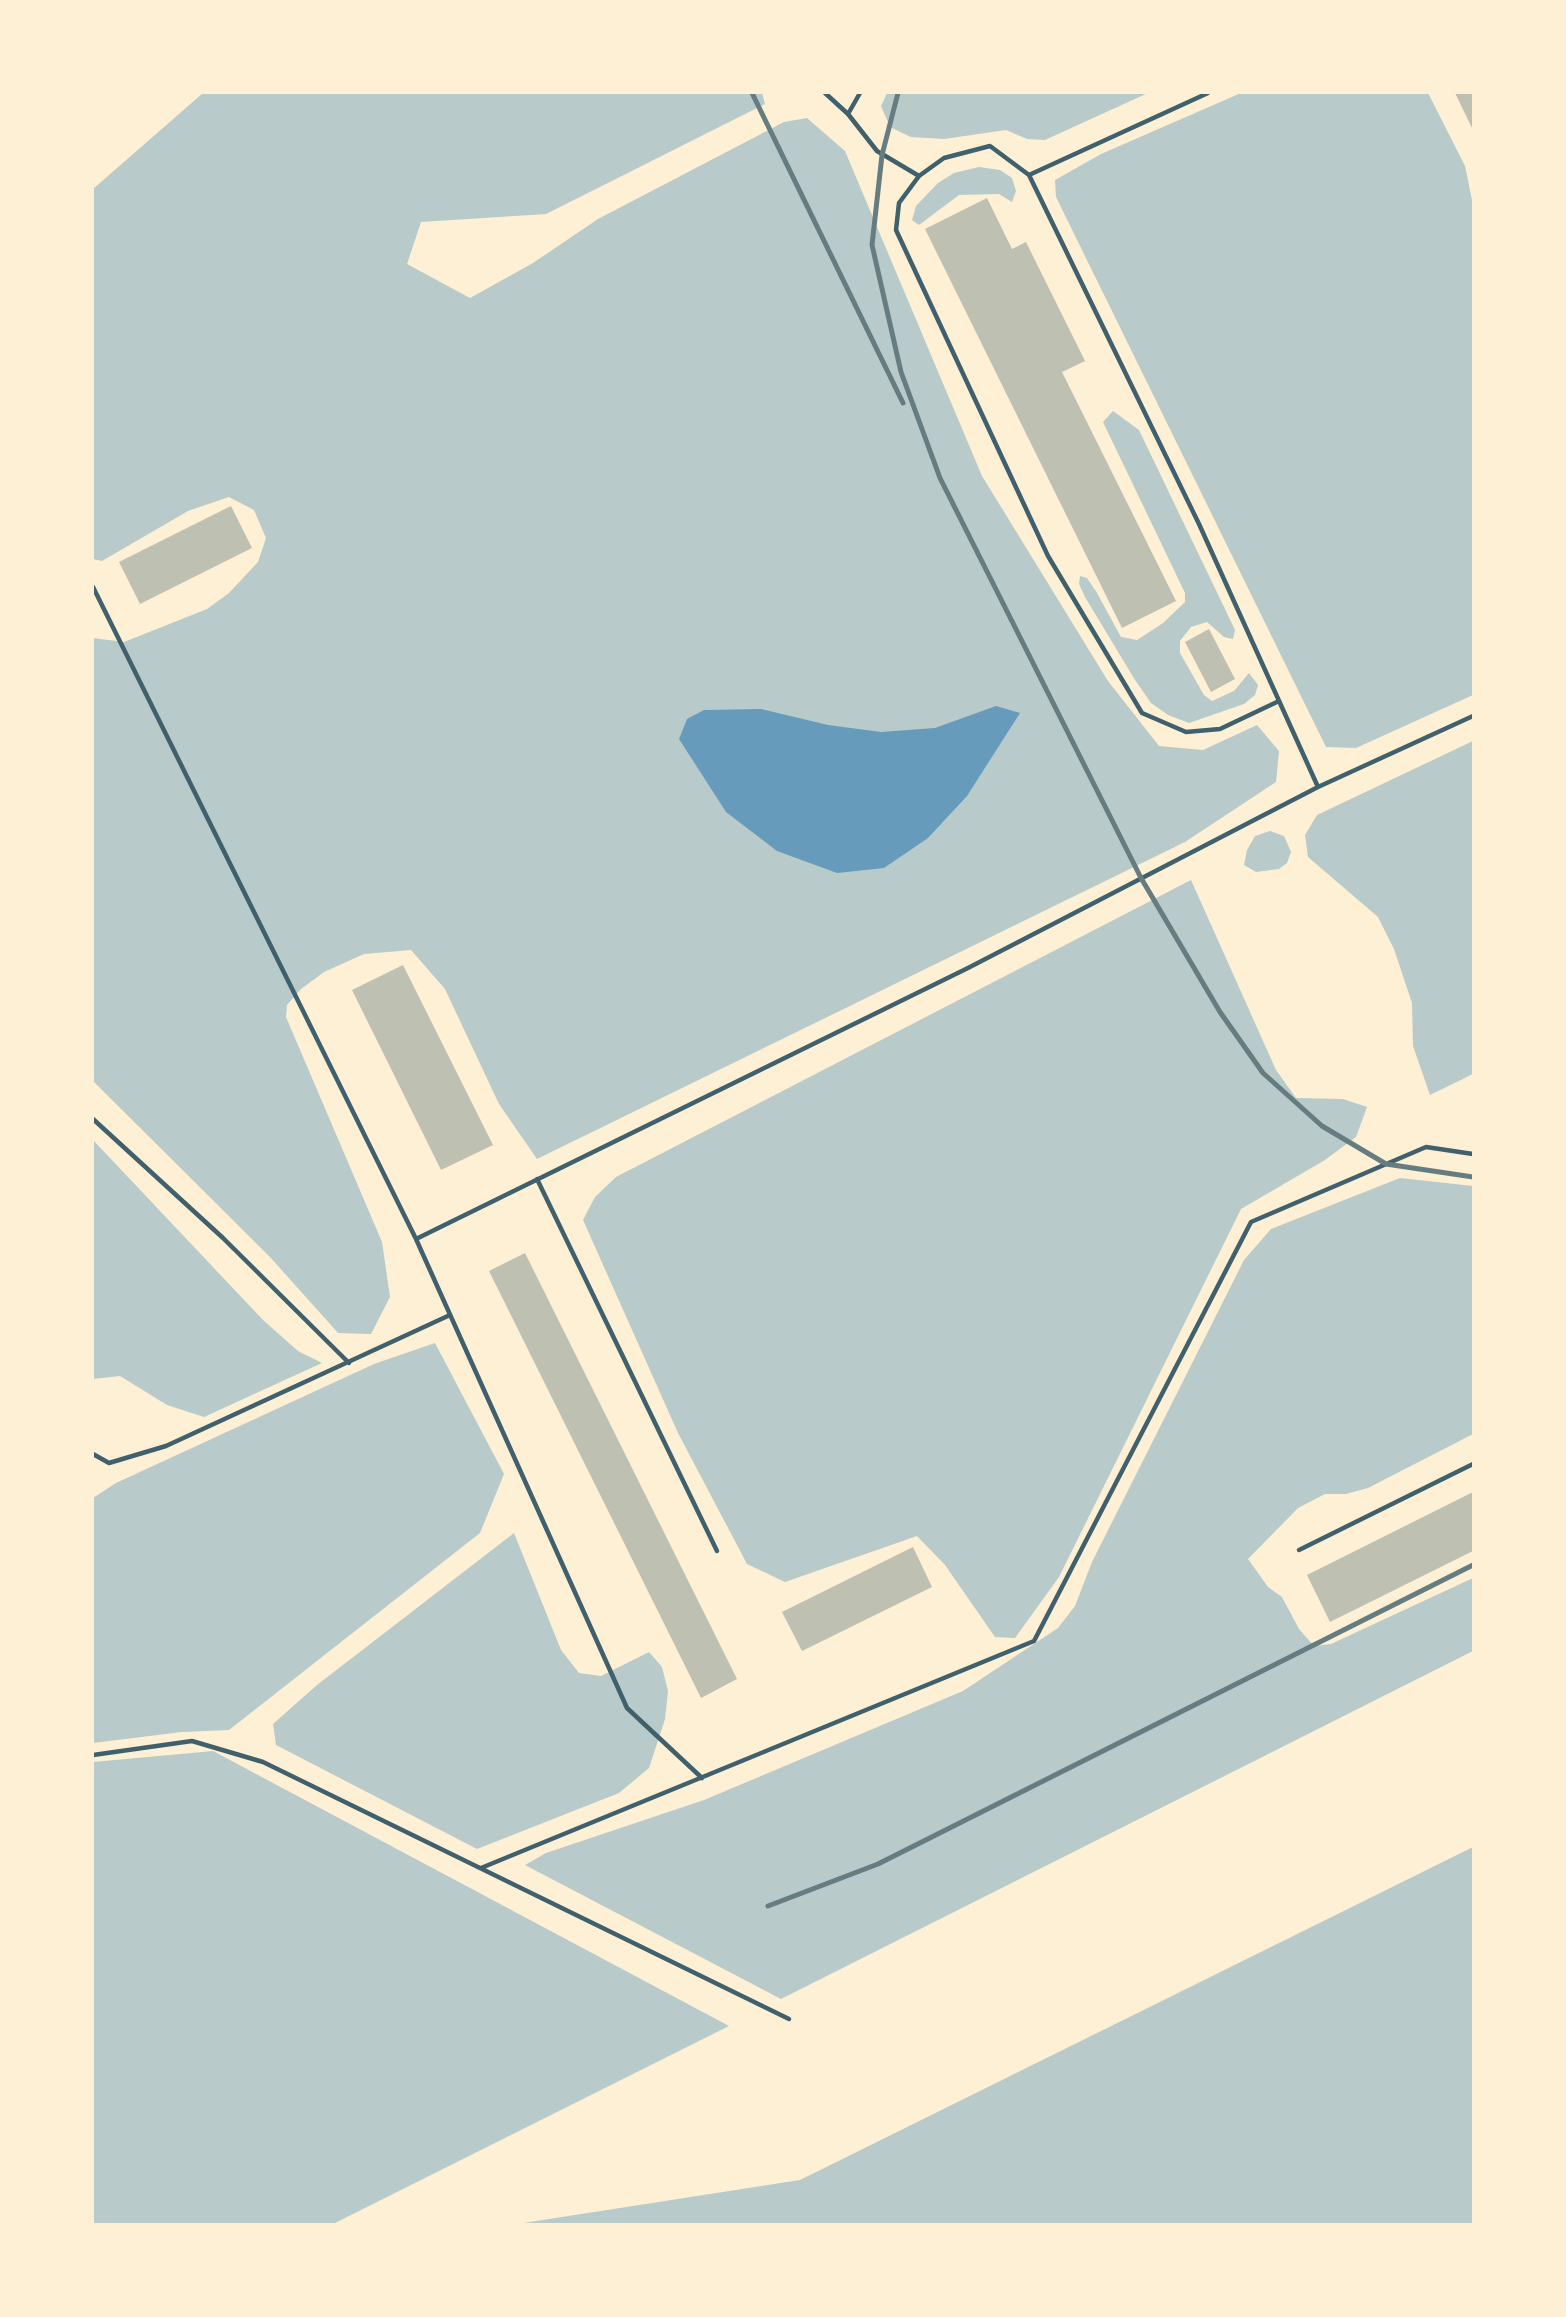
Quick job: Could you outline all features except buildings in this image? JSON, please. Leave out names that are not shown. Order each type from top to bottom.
[{"type":"lane","points":[[825,93],[848,114],[877,151],[919,176]]},
{"type":"lane","points":[[848,114],[860,93]]},
{"type":"lane","points":[[1029,175],[1208,93]]},
{"type":"lane","points":[[1279,701],[1220,729],[1186,732],[1142,713],[1048,556],[896,230],[899,203],[919,176],[944,158],[990,146],[1029,175],[1199,524],[1318,787]]},
{"type":"lane","points":[[93,587],[416,1239],[627,1708],[702,1778]]},
{"type":"lane","points":[[416,1239],[968,968],[1318,787],[1473,716]]},
{"type":"lane","points":[[93,1118],[223,1238],[349,1363]]},
{"type":"lane","points":[[481,1868],[1034,1641],[1251,1222],[1426,1147],[1473,1154]]},
{"type":"lane","points":[[537,1179],[717,1550]]},
{"type":"lane","points":[[93,1454],[109,1463],[166,1446],[450,1315]]},
{"type":"lane","points":[[1299,1550],[1473,1464]]},
{"type":"lane","points":[[93,1755],[192,1741],[263,1762],[789,2019]]},
{"type":"shaded area","points":[[203,93],[762,93],[765,104],[546,214],[421,222],[407,264],[470,298],[533,263],[598,219],[784,122],[807,118],[845,151],[982,476],[1108,681],[1159,746],[1203,750],[1257,725],[1279,751],[1276,782],[1185,842],[537,1159],[499,1104],[445,989],[411,950],[364,954],[324,972],[301,989],[287,1005],[286,1017],[382,1242],[390,1297],[371,1334],[338,1333],[270,1257],[93,1081],[93,638],[124,642],[207,609],[229,593],[258,562],[266,538],[254,510],[229,497],[188,511],[102,561],[93,559],[93,189]]},
{"type":"shaded area","points":[[887,93],[1148,93],[1045,140],[1027,139],[1006,130],[944,139],[911,137],[890,127],[881,106]]},
{"type":"shaded area","points":[[1241,93],[1428,93],[1465,166],[1473,205],[1473,695],[1356,748],[1326,747],[1056,197],[1055,180],[1101,154]]},
{"type":"shaded area","points":[[979,167],[1000,170],[1012,178],[1016,191],[1012,202],[999,194],[959,195],[919,225],[912,220],[916,206],[938,183],[954,173]]},
{"type":"shaded area","points":[[1113,411],[1139,430],[1235,630],[1233,639],[1224,637],[1207,622],[1191,627],[1180,641],[1180,653],[1204,695],[1212,701],[1234,691],[1249,673],[1258,685],[1255,695],[1244,704],[1189,723],[1168,715],[1151,703],[1079,584],[1080,576],[1087,578],[1121,637],[1137,640],[1163,623],[1185,602],[1185,593],[1103,422]]},
{"type":"shaded area","points":[[1473,741],[1473,1074],[1430,1095],[1413,1046],[1412,1003],[1394,949],[1378,917],[1308,857],[1305,835],[1317,815]]},
{"type":"shaded area","points":[[1270,831],[1284,836],[1291,852],[1287,863],[1279,869],[1256,872],[1244,865],[1247,850],[1255,836]]},
{"type":"shaded area","points":[[1191,880],[1276,1070],[1296,1098],[1343,1099],[1367,1107],[1356,1137],[1325,1160],[1241,1209],[1059,1577],[1015,1638],[995,1637],[945,1565],[917,1536],[785,1582],[747,1564],[678,1433],[583,1220],[595,1197],[616,1177]]},
{"type":"shaded area","points":[[93,1140],[263,1320],[298,1351],[322,1363],[204,1417],[167,1405],[120,1376],[93,1379]]},
{"type":"shaded area","points":[[1400,1178],[1473,1186],[1473,1434],[1368,1488],[1346,1494],[1325,1494],[1298,1508],[1248,1559],[1268,1587],[1282,1597],[1299,1629],[1314,1646],[1331,1644],[1473,1578],[1473,1651],[781,1999],[525,1865],[546,1853],[704,1800],[963,1691],[1058,1628],[1075,1606],[1092,1562],[1244,1260],[1271,1229]]},
{"type":"shaded area","points":[[435,1343],[504,1474],[480,1533],[229,1730],[182,1732],[93,1743],[93,1498],[116,1483],[374,1364]]},
{"type":"shaded area","points":[[514,1533],[561,1650],[579,1673],[601,1676],[649,1652],[662,1667],[668,1691],[665,1719],[649,1768],[619,1793],[477,1849],[276,1745],[273,1724],[317,1685]]},
{"type":"shaded area","points":[[213,1751],[729,2026],[333,2224],[93,2224],[93,1762]]},
{"type":"shaded area","points":[[1473,1847],[1473,2224],[517,2224],[800,2180]]},
{"type":"water","points":[[996,706],[1020,713],[967,796],[928,838],[884,868],[837,873],[777,851],[726,812],[679,739],[687,719],[704,710],[761,709],[828,725],[881,732],[935,728]]},
{"type":"railway","points":[[752,93],[903,403]]},
{"type":"railway","points":[[898,93],[882,155],[872,245],[901,372],[940,478],[1141,878],[1220,1012],[1263,1073],[1322,1126],[1386,1164],[1473,1177]]},
{"type":"railway","points":[[768,1906],[878,1864],[1473,1565]]}]
